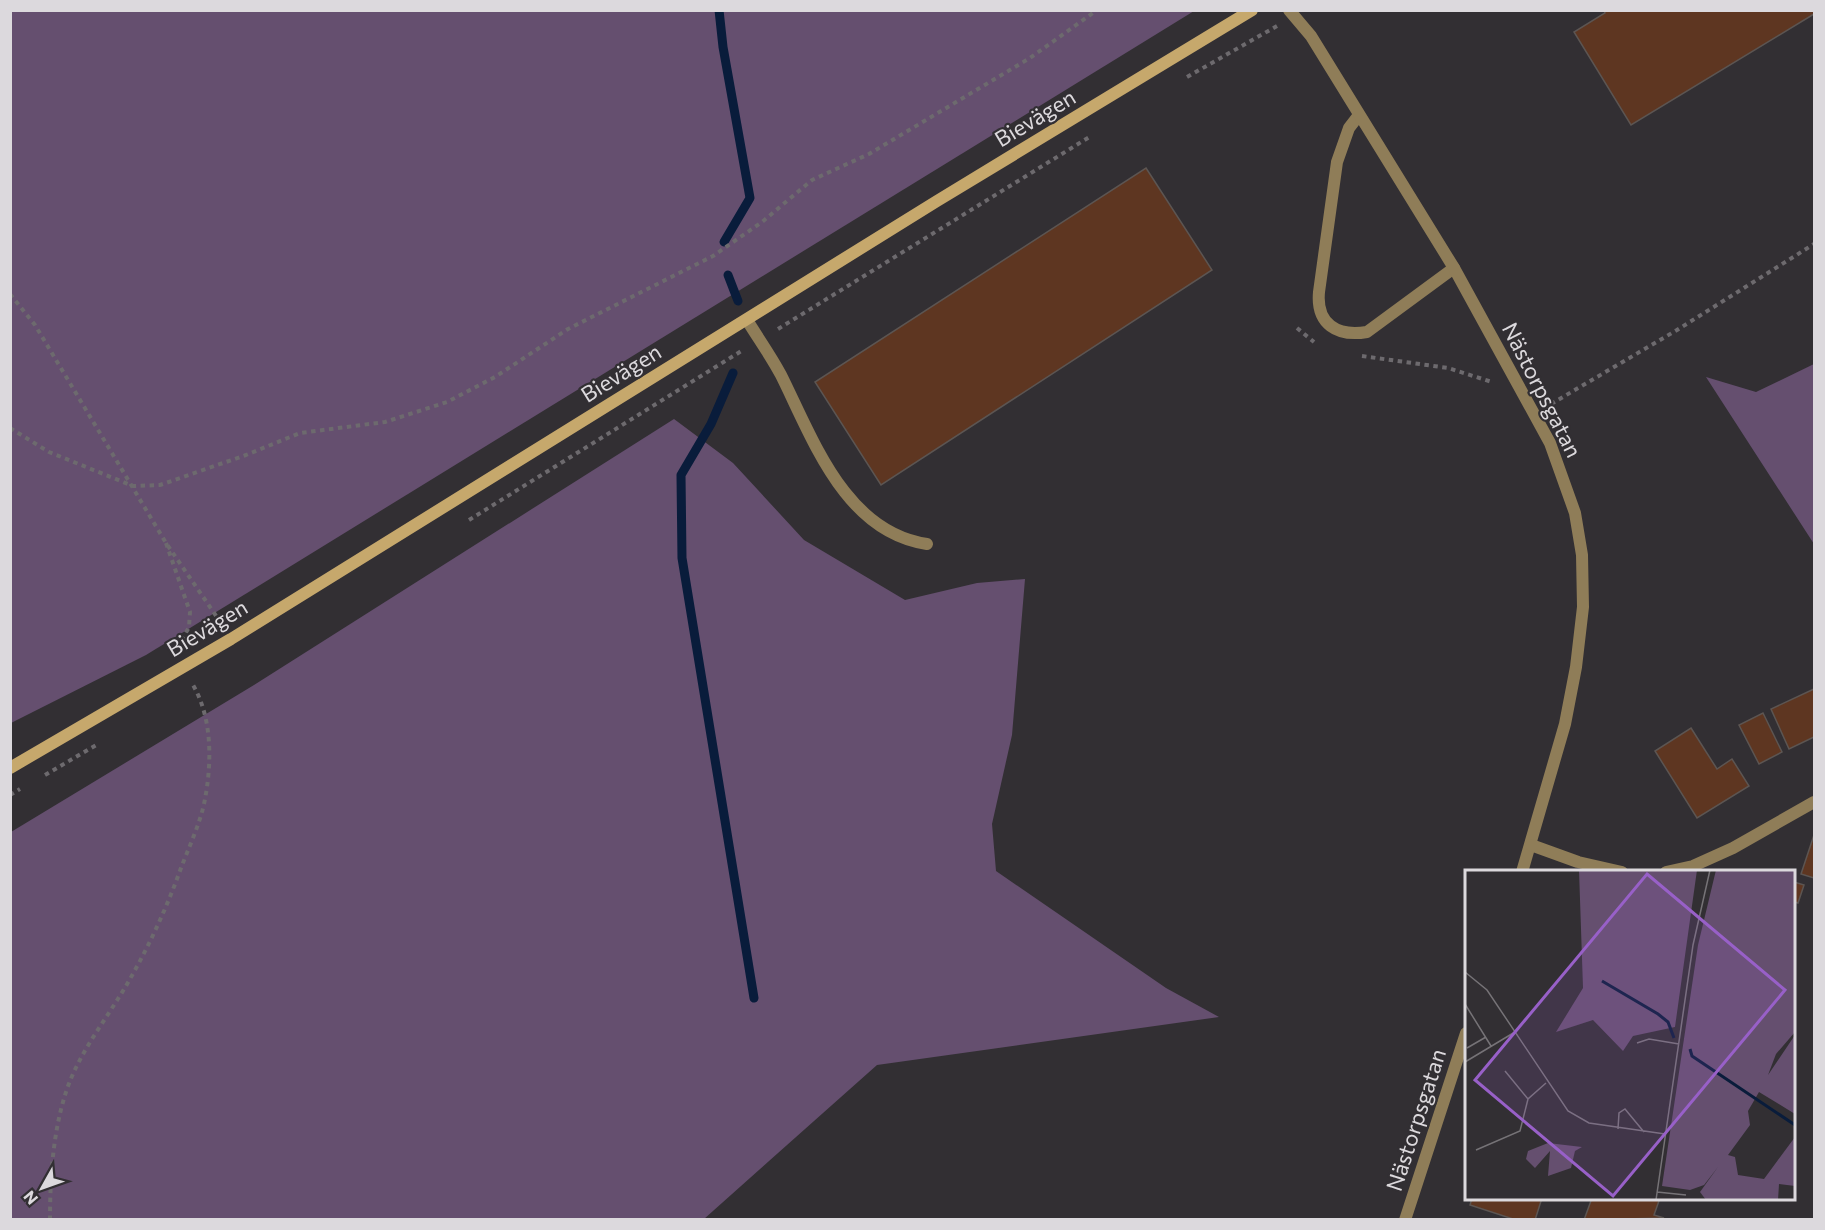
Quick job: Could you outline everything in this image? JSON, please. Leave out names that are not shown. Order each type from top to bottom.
[{"type":"street","name":"Bievägen","points":[[10,768],[231,639],[937,201],[1252,10]]},
{"type":"street","name":"Nästorpsgatan","points":[[1291,13],[1311,36],[1454,268],[1550,443],[1575,513],[1582,555],[1583,607],[1576,667],[1565,724],[1532,845],[1523,870]]},
{"type":"street","points":[[1359,115],[1349,128],[1337,162],[1319,292],[1318,305],[1321,315],[1338,331],[1367,332],[1454,268]]},
{"type":"street","points":[[747,320],[779,372],[815,446],[849,497],[873,520],[887,529],[903,538],[927,544]]},
{"type":"street","points":[[1694,869],[1815,802]]},
{"type":"street","points":[[1532,845],[1578,862],[1613,870]]},
{"type":"street","name":"Nästorpsgatan","points":[[1405,1220],[1465,1040]]},
{"type":"path","points":[[10,428],[49,452],[133,486],[160,485],[246,455],[300,433],[385,423],[447,402],[495,378],[568,329],[713,256],[762,222],[812,180],[869,154],[1030,58],[1097,10]]},
{"type":"path","points":[[1183,80],[1291,13]]},
{"type":"path","points":[[760,340],[1092,135]]},
{"type":"path","points":[[1534,415],[1815,244]]},
{"type":"path","points":[[10,294],[35,325],[166,543],[231,639]]},
{"type":"path","points":[[1297,328],[1316,344]]},
{"type":"path","points":[[1354,355],[1448,368],[1503,384],[1516,384]]},
{"type":"path","points":[[50,1220],[50,1186],[56,1136],[67,1090],[80,1060],[129,980],[164,915],[204,803],[208,772],[206,718],[201,699],[172,651],[181,642],[189,627],[190,612],[166,543]]},
{"type":"shaded area","points":[[11,10],[1194,11],[146,655],[11,723]]},
{"type":"shaded area","points":[[1814,364],[1814,544],[1706,377],[1756,392]]},
{"type":"shaded area","points":[[674,419],[733,463],[804,540],[905,600],[977,583],[1025,579],[1012,735],[992,824],[996,871],[1166,988],[1219,1017],[877,1065],[704,1219],[11,1219],[11,832],[254,685]]},
{"type":"building","points":[[1604,10],[1814,10],[1814,14],[1631,125],[1574,32],[1605,13]]},
{"type":"building","points":[[1146,168],[1212,270],[881,485],[815,382]]},
{"type":"building","points":[[1814,689],[1814,737],[1789,749],[1771,709]]},
{"type":"building","points":[[1763,713],[1782,752],[1759,764],[1739,725]]},
{"type":"building","points":[[1691,728],[1717,769],[1732,759],[1749,786],[1697,818],[1655,751]]},
{"type":"building","points":[[1814,835],[1814,878],[1801,874]]},
{"type":"building","points":[[1795,882],[1804,885],[1798,903],[1795,902]]},
{"type":"building","points":[[1471,1200],[1541,1200],[1535,1220],[1516,1220],[1470,1205]]},
{"type":"building","points":[[1591,1200],[1659,1200],[1654,1215],[1664,1218],[1584,1220]]},
{"type":"waterway","points":[[719,10],[723,47],[750,198],[724,242]]},
{"type":"waterway","points":[[728,275],[738,301]]},
{"type":"waterway","points":[[733,373],[711,424],[681,475],[682,558],[754,998]]}]
